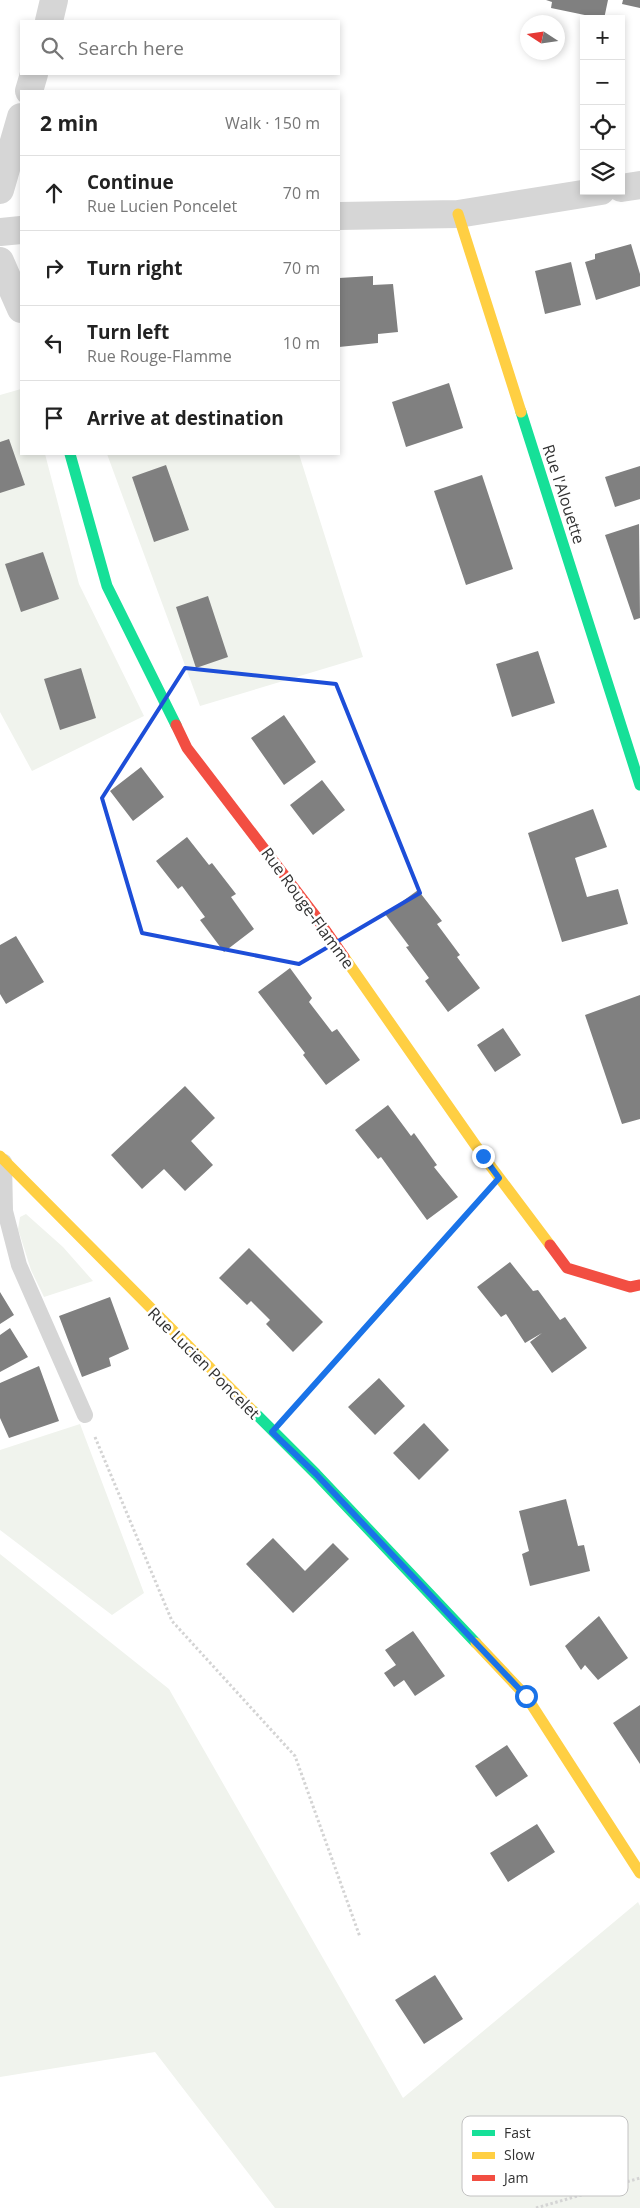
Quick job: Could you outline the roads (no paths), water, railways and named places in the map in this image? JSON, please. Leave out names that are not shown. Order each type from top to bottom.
[{"type":"street","points":[[49,20],[54,0]]},
{"type":"street","points":[[29,90],[34,75]]},
{"type":"street","points":[[0,190],[20,120]]},
{"type":"street","points":[[625,187],[640,185]]},
{"type":"street","points":[[340,216],[458,214],[580,194]]},
{"type":"street","name":"Rue l'Alouette","points":[[458,214],[640,785]]},
{"type":"street","points":[[0,232],[20,230]]},
{"type":"street","points":[[0,261],[20,307]]},
{"type":"street","name":"Rue Rouge-Flamme","points":[[70,455],[106,586],[187,748],[314,914],[499,1178],[567,1268],[630,1287],[640,1285]]},
{"type":"street","name":"Rue Lucien Poncelet","points":[[2,1159],[323,1482],[526,1696],[640,1873]]},
{"type":"lane","name":"Rue Lucien Poncelet","points":[[2,1159],[5,1211],[19,1265],[85,1414]]}]
